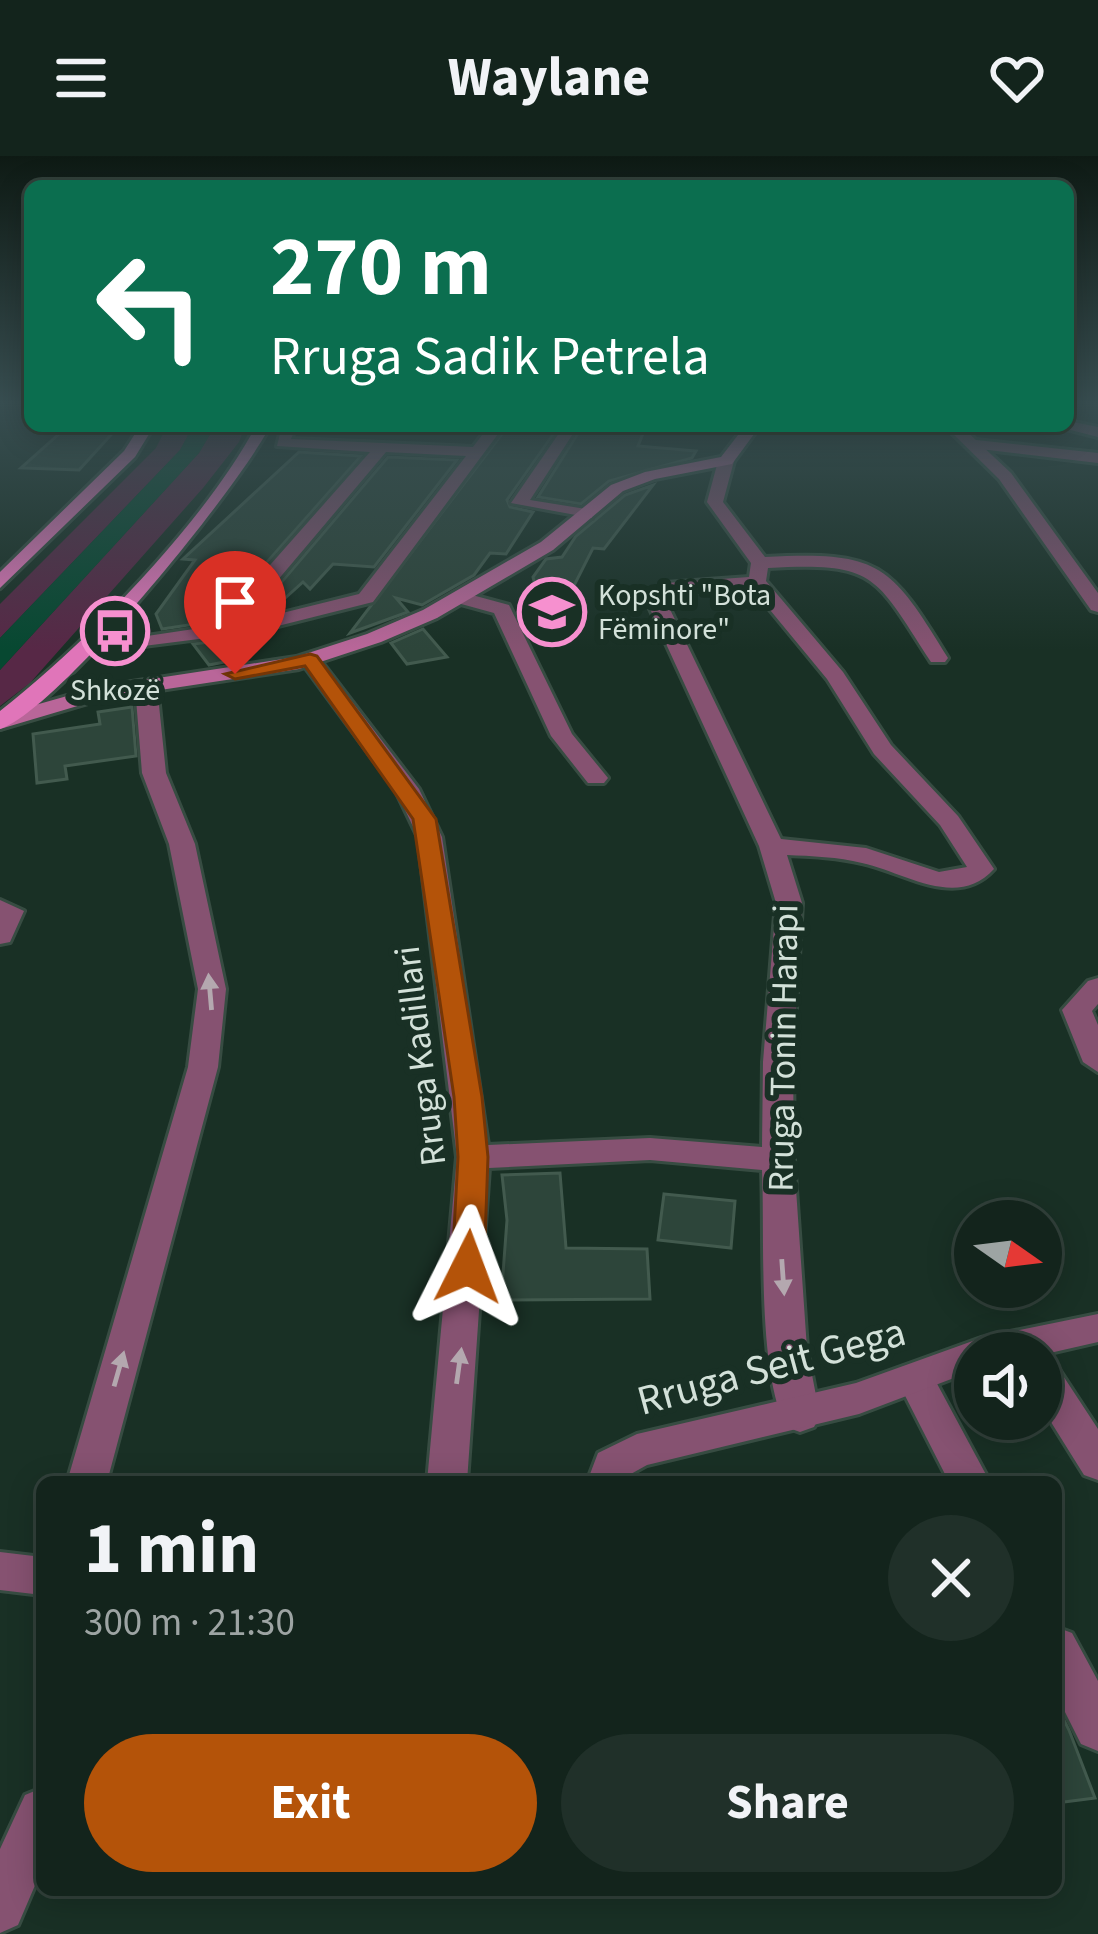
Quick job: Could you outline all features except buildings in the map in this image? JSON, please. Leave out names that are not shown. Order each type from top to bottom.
[{"type":"main road","points":[[0,582],[100,484]]},
{"type":"main road","points":[[0,722],[63,667],[224,484]]},
{"type":"main road","points":[[0,722],[99,693],[310,660],[406,626],[547,547],[607,494],[626,484]]},
{"type":"main road","points":[[63,667],[70,686],[99,693]]},
{"type":"street","points":[[270,577],[351,484]]},
{"type":"street","points":[[127,645],[276,622],[366,598],[453,484]]},
{"type":"street","points":[[532,484],[519,503],[586,514]]},
{"type":"street","points":[[720,484],[716,502],[758,572],[836,676],[882,749],[949,821],[981,869],[969,877],[918,878],[863,856],[772,846]]},
{"type":"street","points":[[1009,484],[1090,581],[1098,606]]},
{"type":"street","points":[[758,572],[838,558],[869,566],[897,590],[938,658]]},
{"type":"street","name":"Rruga Tonin Harapi","points":[[758,572],[665,589],[655,598],[772,846],[790,914],[778,1062],[778,1160],[788,1348],[800,1416]]},
{"type":"street","points":[[460,598],[502,609],[562,736],[596,778]]},
{"type":"street","name":"Rruga Kadillari","points":[[310,660],[424,819],[473,1157],[446,1476]]},
{"type":"street","points":[[89,1476],[203,1067],[212,1012],[212,989],[182,844],[154,772],[146,686]]},
{"type":"street","points":[[1098,987],[1077,1010],[1098,1062]]},
{"type":"street","points":[[473,1157],[650,1149],[778,1160]]},
{"type":"street","name":"Rruga Seit Gega","points":[[1062,1343],[1098,1328]]},
{"type":"street","name":"Rruga Seit Gega","points":[[609,1476],[612,1465],[637,1451],[800,1416],[954,1363]]},
{"type":"street","points":[[915,1378],[967,1476]]},
{"type":"street","points":[[1062,1406],[1098,1463]]},
{"type":"street","points":[[0,1570],[36,1575]]},
{"type":"street","points":[[1062,1659],[1098,1728]]},
{"type":"street","points":[[0,1907],[36,1826]]},
{"type":"shaded area","points":[[120,484],[147,484],[0,638],[0,604]]},
{"type":"shaded area","points":[[147,484],[171,484],[0,670],[0,638]]},
{"type":"shaded area","points":[[171,484],[206,484],[30,683],[0,706],[0,670]]},
{"type":"place","name":"Kopshti \"Bota Fëminore\"","points":[[552,612]]},
{"type":"place","name":"Shkozë","points":[[115,631]]},
{"type":"route","points":[[235,674],[310,660],[424,819],[468,1097],[473,1157],[468,1267]]}]
